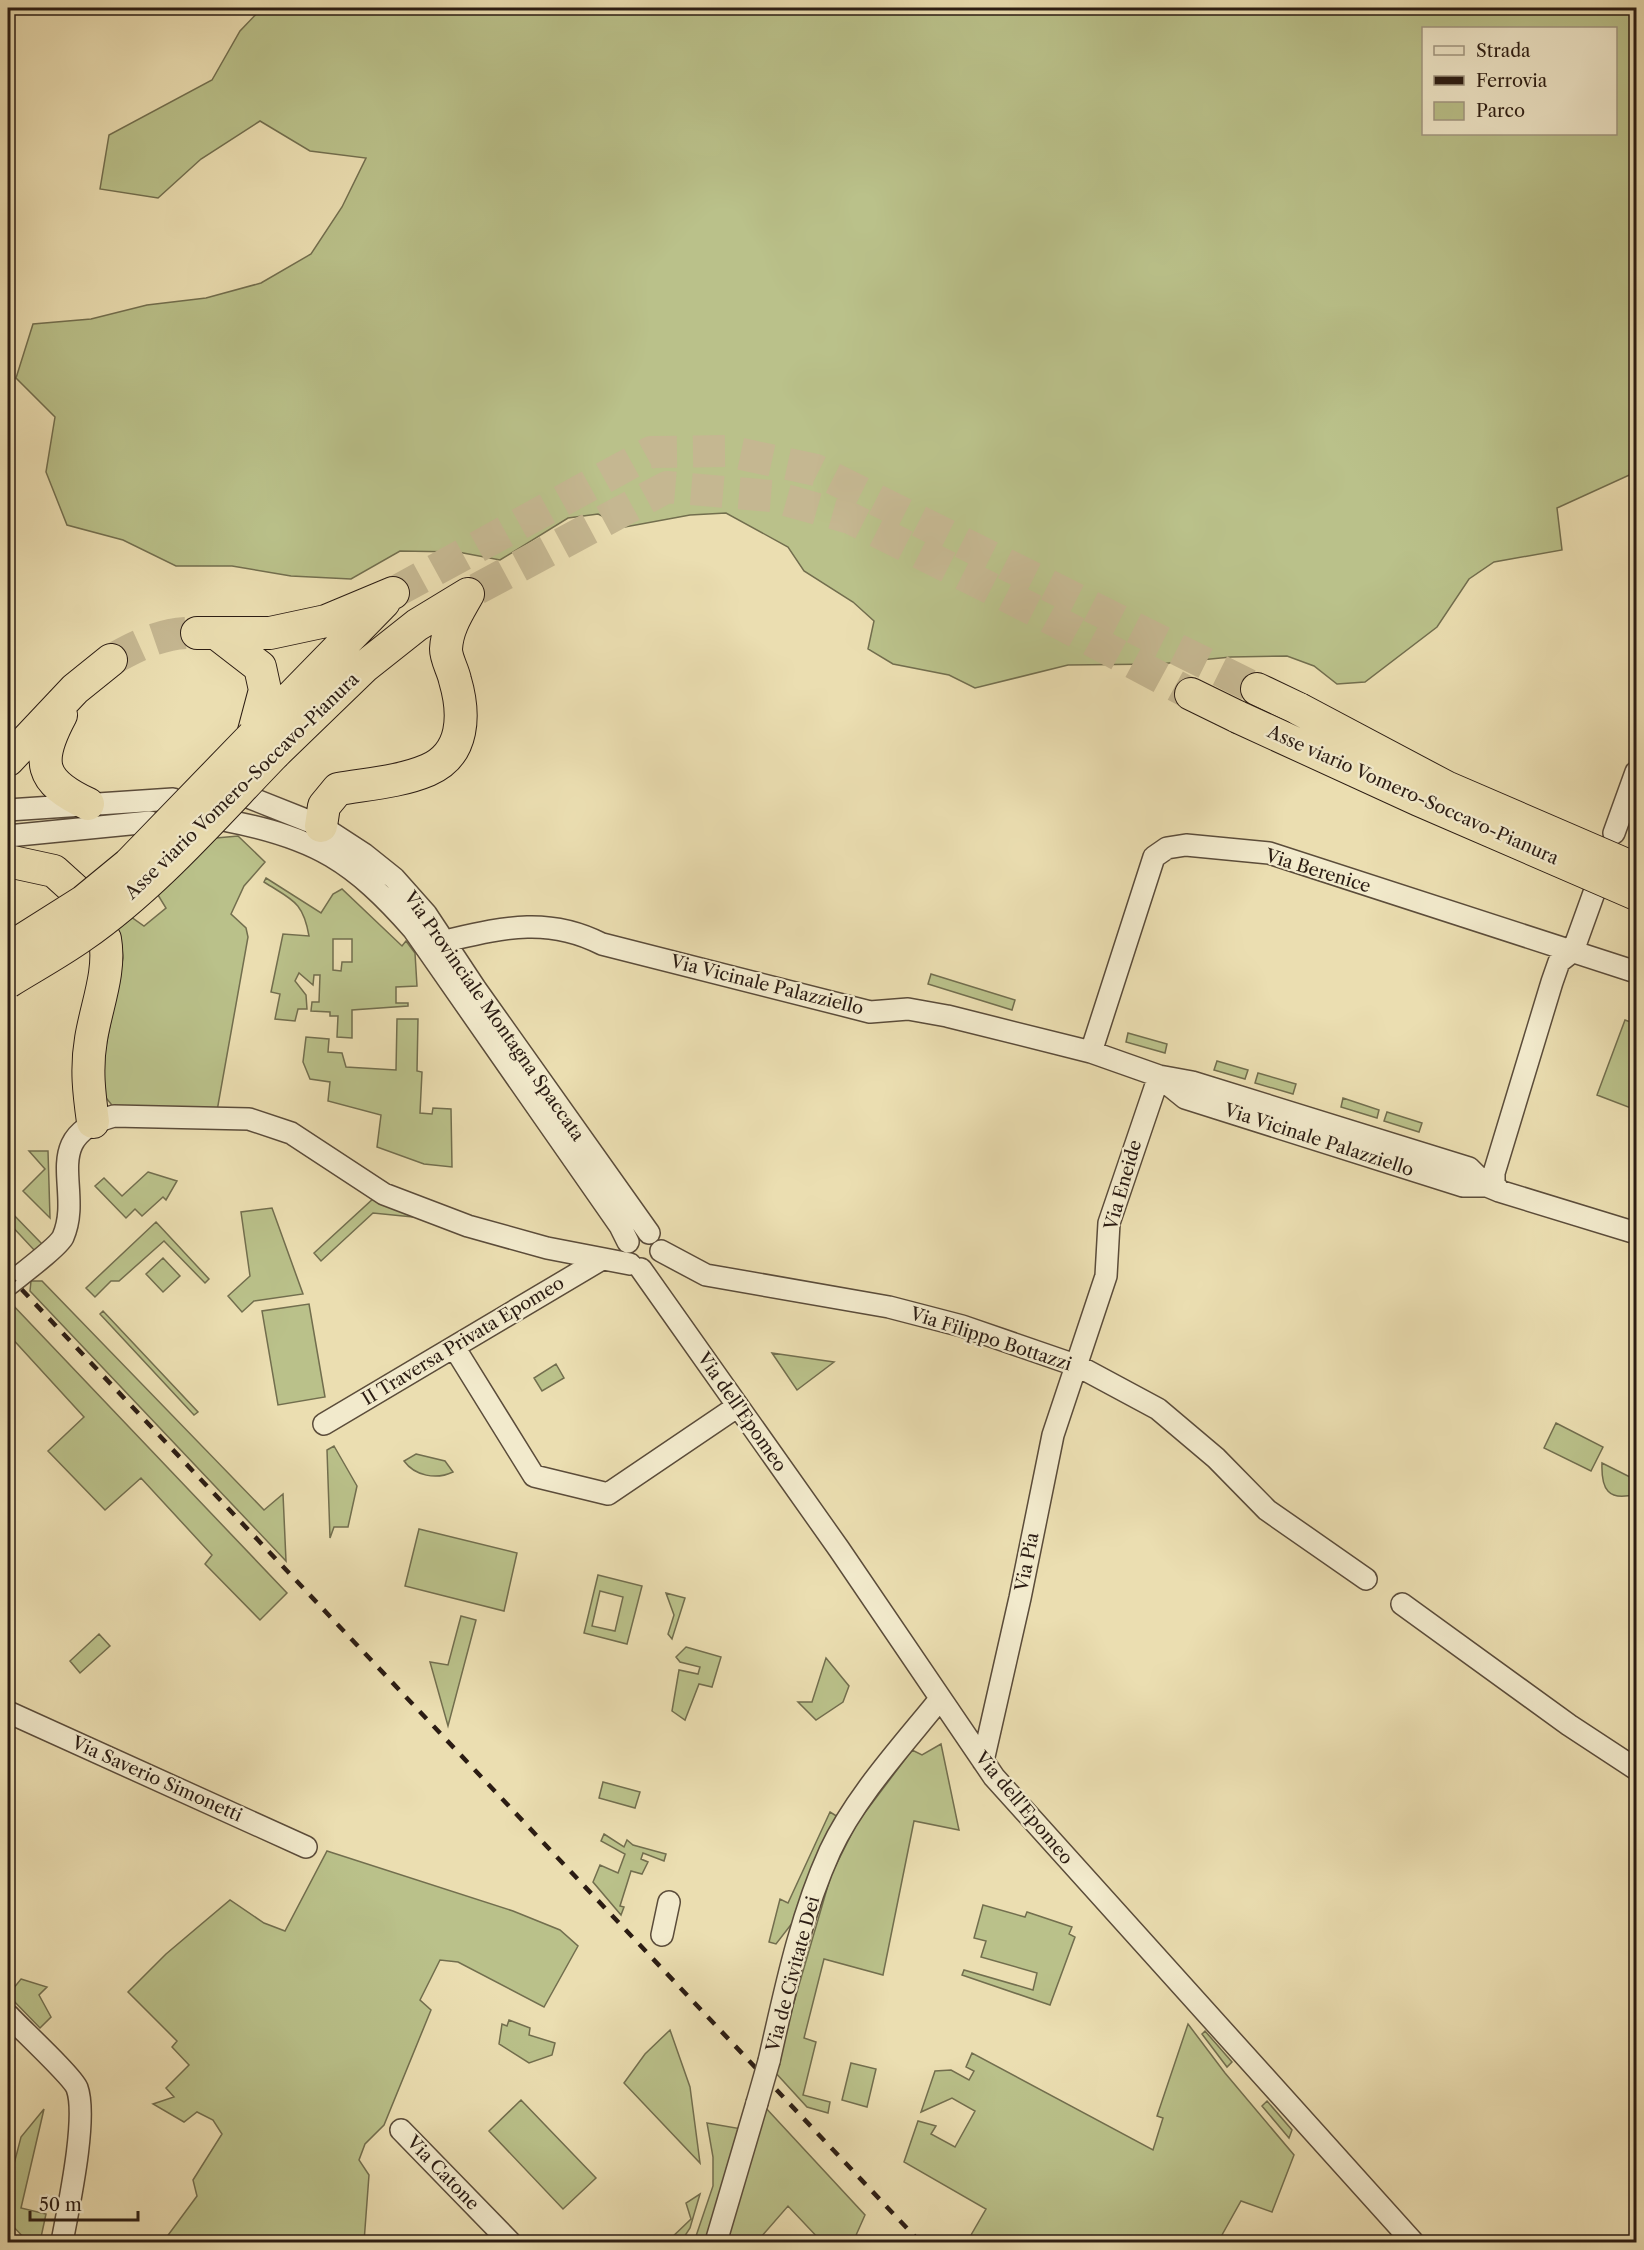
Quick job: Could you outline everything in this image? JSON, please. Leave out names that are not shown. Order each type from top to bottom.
[{"type":"highway","name":"Asse viario Vomero-Soccavo-Pianura","points":[[8,949],[84,901],[264,745],[417,625],[472,591],[448,636],[446,652],[461,710],[461,731],[447,759],[429,770],[403,778],[338,789],[324,806],[321,826]]},
{"type":"highway","name":"Asse viario Vomero-Soccavo-Pianura","points":[[8,982],[83,936],[170,862],[264,745],[393,593],[326,621],[270,633],[206,633],[260,667],[265,690],[264,745]]},
{"type":"highway","points":[[8,760],[75,689],[111,660]]},
{"type":"highway","name":"Asse viario Vomero-Soccavo-Pianura","points":[[1257,688],[1446,787],[1636,869]]},
{"type":"highway","points":[[75,689],[50,735],[46,759],[53,782],[62,792],[88,804]]},
{"type":"highway","name":"Asse viario Vomero-Soccavo-Pianura","points":[[1191,694],[1419,800],[1636,894]]},
{"type":"highway","points":[[8,861],[54,871],[75,890]]},
{"type":"highway","points":[[93,1122],[87,1085],[88,1061],[104,975],[105,939]]},
{"type":"street","points":[[1614,833],[1636,772]]},
{"type":"street","name":"Via Provinciale Montagna Spaccata","points":[[228,821],[268,829],[304,840],[359,874],[384,897],[413,929],[620,1226],[633,1257],[659,1242],[649,1233],[475,988],[445,941],[393,878],[364,854],[321,826],[248,797]]},
{"type":"street","points":[[8,810],[173,799]]},
{"type":"street","points":[[8,836],[150,822]]},
{"type":"street","name":"Via Berenice","points":[[1091,1052],[1154,857],[1167,848],[1186,845],[1269,854],[1636,972]]},
{"type":"street","points":[[1493,1189],[1494,1173],[1508,1120],[1559,962],[1573,951],[1595,890]]},
{"type":"street","name":"Via Vicinale Palazziello","points":[[445,941],[499,928],[540,925],[578,932],[602,944],[870,1012],[908,1010],[947,1016],[1091,1052],[1159,1076],[1192,1082],[1469,1168],[1493,1189],[1636,1233]]},
{"type":"street","name":"Via Eneide","points":[[1078,1366],[1106,1276],[1109,1223],[1159,1076]]},
{"type":"street","points":[[8,1285],[62,1239],[69,1219],[67,1160],[74,1143],[93,1122],[114,1116],[249,1119],[270,1124],[312,1145],[384,1194],[468,1226],[547,1248],[633,1257]]},
{"type":"street","name":"Via dell'Epomeo","points":[[633,1257],[1001,1785],[1413,2242]]},
{"type":"street","name":"II Traversa Privata Epomeo","points":[[324,1424],[454,1347],[633,1257]]},
{"type":"street","name":"Via Filippo Bottazzi","points":[[633,1257],[706,1275],[889,1307],[962,1326],[1078,1366],[1158,1409],[1216,1458],[1279,1520],[1366,1579]]},
{"type":"street","points":[[454,1347],[534,1476],[608,1494],[738,1406]]},
{"type":"street","name":"Via Pia","points":[[983,1761],[1018,1610],[1053,1435],[1078,1366]]},
{"type":"street","points":[[1402,1604],[1569,1725],[1636,1769]]},
{"type":"street","name":"Via de Civitate Dei","points":[[716,2242],[769,2061],[805,1919],[831,1850],[851,1815],[940,1699]]},
{"type":"street","name":"Via Saverio Simonetti","points":[[8,1712],[306,1847]]},
{"type":"street","points":[[662,1935],[669,1902]]},
{"type":"street","points":[[8,2015],[76,2086],[81,2105],[73,2178],[62,2242]]},
{"type":"street","name":"Via Catone","points":[[401,2130],[510,2242]]},
{"type":"green space","points":[[262,8],[1636,8],[1636,472],[1557,508],[1562,550],[1494,562],[1469,579],[1437,627],[1365,682],[1337,684],[1314,666],[1287,656],[1231,657],[1159,664],[1068,665],[975,688],[949,675],[893,664],[868,649],[874,621],[853,602],[804,571],[788,547],[726,513],[690,515],[625,527],[598,514],[568,518],[500,560],[458,552],[400,551],[351,579],[291,576],[232,566],[176,566],[123,540],[67,525],[46,472],[55,417],[16,378],[33,324],[91,319],[147,305],[206,298],[261,283],[311,254],[342,207],[366,158],[310,151],[260,121],[201,159],[158,198],[100,189],[109,135],[212,80],[240,31]]},
{"type":"green space","points":[[238,836],[265,862],[244,886],[231,914],[246,928],[248,937],[217,1111],[115,1109],[103,1094],[100,1077],[123,958],[122,948],[114,931],[131,917],[144,926],[166,908],[158,895],[216,838]]},
{"type":"green space","points":[[266,878],[321,913],[333,894],[342,889],[402,946],[406,941],[415,953],[417,986],[396,987],[396,1003],[408,1003],[408,1006],[352,1010],[352,1038],[337,1037],[338,1016],[330,1016],[330,1012],[311,1011],[312,1002],[319,1002],[320,975],[314,975],[313,985],[299,973],[295,981],[306,995],[307,1009],[298,1009],[295,1021],[275,1019],[280,994],[271,992],[283,934],[309,936],[300,908],[264,882]],"holes":[[[333,939],[352,939],[352,962],[342,962],[341,971],[333,970]]]},
{"type":"green space","points":[[931,974],[1015,1000],[1012,1010],[928,984]]},
{"type":"green space","points":[[397,1019],[418,1019],[417,1071],[422,1072],[420,1113],[432,1114],[433,1108],[451,1109],[452,1167],[424,1164],[377,1147],[381,1115],[328,1101],[330,1082],[310,1079],[303,1062],[306,1037],[329,1039],[328,1052],[342,1053],[346,1067],[396,1070]]},
{"type":"green space","points":[[1625,1020],[1636,1024],[1636,1110],[1597,1095]]},
{"type":"green space","points":[[1128,1033],[1167,1044],[1165,1053],[1126,1042]]},
{"type":"green space","points":[[1217,1061],[1248,1070],[1245,1079],[1214,1070]]},
{"type":"green space","points":[[1258,1073],[1296,1084],[1293,1094],[1255,1083]]},
{"type":"green space","points":[[1343,1098],[1379,1110],[1377,1118],[1341,1107]]},
{"type":"green space","points":[[1387,1112],[1422,1123],[1419,1132],[1384,1121]]},
{"type":"green space","points":[[29,1151],[48,1151],[50,1218],[23,1191],[45,1169]]},
{"type":"green space","points":[[148,1172],[177,1181],[166,1200],[163,1197],[142,1216],[135,1209],[126,1218],[95,1186],[104,1178],[122,1196]]},
{"type":"green space","points":[[374,1198],[413,1217],[373,1213],[321,1261],[314,1253]]},
{"type":"green space","points":[[272,1208],[303,1294],[254,1301],[242,1312],[228,1296],[250,1276],[241,1212]]},
{"type":"green space","points":[[8,1209],[42,1244],[35,1251],[8,1222]]},
{"type":"green space","points":[[156,1222],[209,1279],[205,1283],[164,1241],[119,1281],[111,1281],[95,1297],[86,1288]]},
{"type":"green space","points":[[163,1258],[180,1276],[163,1292],[146,1274]]},
{"type":"green space","points":[[31,1281],[42,1281],[264,1510],[283,1494],[286,1561],[30,1291]]},
{"type":"green space","points":[[9,1301],[287,1593],[260,1620],[205,1564],[212,1555],[141,1478],[105,1510],[48,1451],[84,1417],[8,1334]]},
{"type":"green space","points":[[309,1304],[325,1397],[278,1405],[262,1311]]},
{"type":"green space","points":[[103,1311],[198,1412],[194,1415],[100,1314]]},
{"type":"green space","points":[[772,1353],[834,1362],[797,1390]]},
{"type":"green space","points":[[556,1364],[564,1378],[542,1391],[534,1378]]},
{"type":"green space","points":[[1556,1423],[1603,1447],[1591,1471],[1544,1448]]},
{"type":"green space","points":[[334,1446],[357,1486],[348,1527],[334,1527],[330,1538],[327,1450]]},
{"type":"green space","points":[[416,1454],[445,1461],[453,1472],[440,1476],[420,1473],[404,1461]]},
{"type":"green space","points":[[1602,1463],[1636,1480],[1636,1494],[1619,1496],[1608,1491],[1603,1480]]},
{"type":"green space","points":[[419,1529],[517,1553],[504,1611],[405,1586]]},
{"type":"green space","points":[[598,1575],[642,1586],[627,1644],[584,1633]],"holes":[[[600,1591],[623,1597],[615,1631],[592,1626]]]},
{"type":"green space","points":[[666,1593],[685,1598],[672,1639],[668,1634],[674,1615]]},
{"type":"green space","points":[[461,1616],[476,1620],[448,1726],[430,1662],[448,1665]]},
{"type":"green space","points":[[99,1634],[110,1646],[80,1673],[70,1661]]},
{"type":"green space","points":[[686,1647],[721,1657],[712,1687],[699,1684],[685,1720],[672,1711],[679,1670],[698,1674],[700,1667],[680,1662],[676,1657]]},
{"type":"green space","points":[[826,1658],[849,1686],[843,1702],[816,1720],[798,1702],[812,1702]]},
{"type":"green space","points":[[941,1744],[959,1830],[914,1821],[883,1975],[824,1959],[804,2038],[816,2042],[803,2095],[830,2102],[828,2113],[807,2107],[774,2071],[831,1875],[857,1823],[912,1750],[922,1755]]},
{"type":"green space","points":[[603,1782],[640,1792],[635,1808],[599,1798]]},
{"type":"green space","points":[[830,1812],[843,1820],[807,1904],[776,1944],[769,1942],[780,1899],[788,1903]]},
{"type":"green space","points":[[604,1834],[624,1847],[627,1840],[633,1845],[666,1854],[664,1861],[643,1853],[641,1859],[648,1862],[642,1874],[631,1871],[620,1906],[624,1907],[621,1915],[593,1882],[600,1865],[618,1873],[625,1854],[601,1841]]},
{"type":"green space","points":[[327,1851],[513,1911],[560,1930],[578,1946],[544,2007],[458,1962],[440,1960],[420,2000],[431,2010],[384,2125],[365,2144],[359,2160],[369,2175],[364,2242],[163,2242],[197,2196],[193,2180],[222,2134],[213,2120],[197,2112],[184,2122],[153,2104],[174,2097],[166,2088],[189,2065],[172,2047],[177,2041],[128,1992],[166,1954],[230,1900],[264,1923],[285,1931]]},
{"type":"green space","points":[[983,1905],[1025,1917],[1027,1912],[1072,1927],[1069,1934],[1075,1937],[1050,2005],[962,1975],[964,1970],[1033,1990],[1037,1973],[981,1957],[986,1941],[974,1938]]},
{"type":"green space","points":[[21,1979],[47,1987],[39,1995],[51,2017],[40,2028],[8,1995]]},
{"type":"green space","points":[[509,2020],[530,2028],[529,2035],[555,2043],[552,2055],[529,2063],[499,2044],[502,2024],[507,2026]]},
{"type":"green space","points":[[1188,2024],[1225,2073],[1294,2155],[1272,2212],[1241,2201],[1218,2242],[967,2242],[986,2209],[904,2162],[918,2121],[936,2126],[931,2134],[955,2147],[975,2111],[952,2098],[921,2112],[935,2071],[951,2070],[969,2080],[974,2071],[966,2067],[972,2053],[1153,2150],[1163,2118],[1157,2116]]},
{"type":"green space","points":[[670,2030],[690,2087],[700,2163],[624,2083],[645,2054]]},
{"type":"green space","points":[[1205,2031],[1232,2062],[1227,2067],[1202,2034]]},
{"type":"green space","points":[[851,2063],[876,2069],[867,2107],[842,2100]]},
{"type":"green space","points":[[521,2100],[596,2178],[563,2209],[489,2131]]},
{"type":"green space","points":[[1267,2101],[1292,2130],[1289,2138],[1262,2106]]},
{"type":"green space","points":[[764,2106],[865,2215],[853,2242],[822,2242],[788,2206],[761,2237],[774,2242],[727,2242]]},
{"type":"green space","points":[[44,2109],[21,2208],[46,2214],[40,2242],[28,2242],[8,2221],[8,2174],[13,2168],[21,2137]]},
{"type":"green space","points":[[707,2123],[742,2129],[709,2242],[694,2242],[713,2186],[713,2157]]},
{"type":"green space","points":[[700,2194],[690,2228],[681,2242],[667,2242],[691,2219],[686,2203]]},
{"type":"tunnel","points":[[393,593],[651,452],[728,451],[816,470],[1257,689]]},
{"type":"tunnel","points":[[477,589],[667,487],[771,496],[850,518],[1046,616],[1191,694]]},
{"type":"tunnel","points":[[111,660],[142,644],[163,637],[197,633]]},
{"type":"railway","points":[[8,1275],[920,2242]]}]
